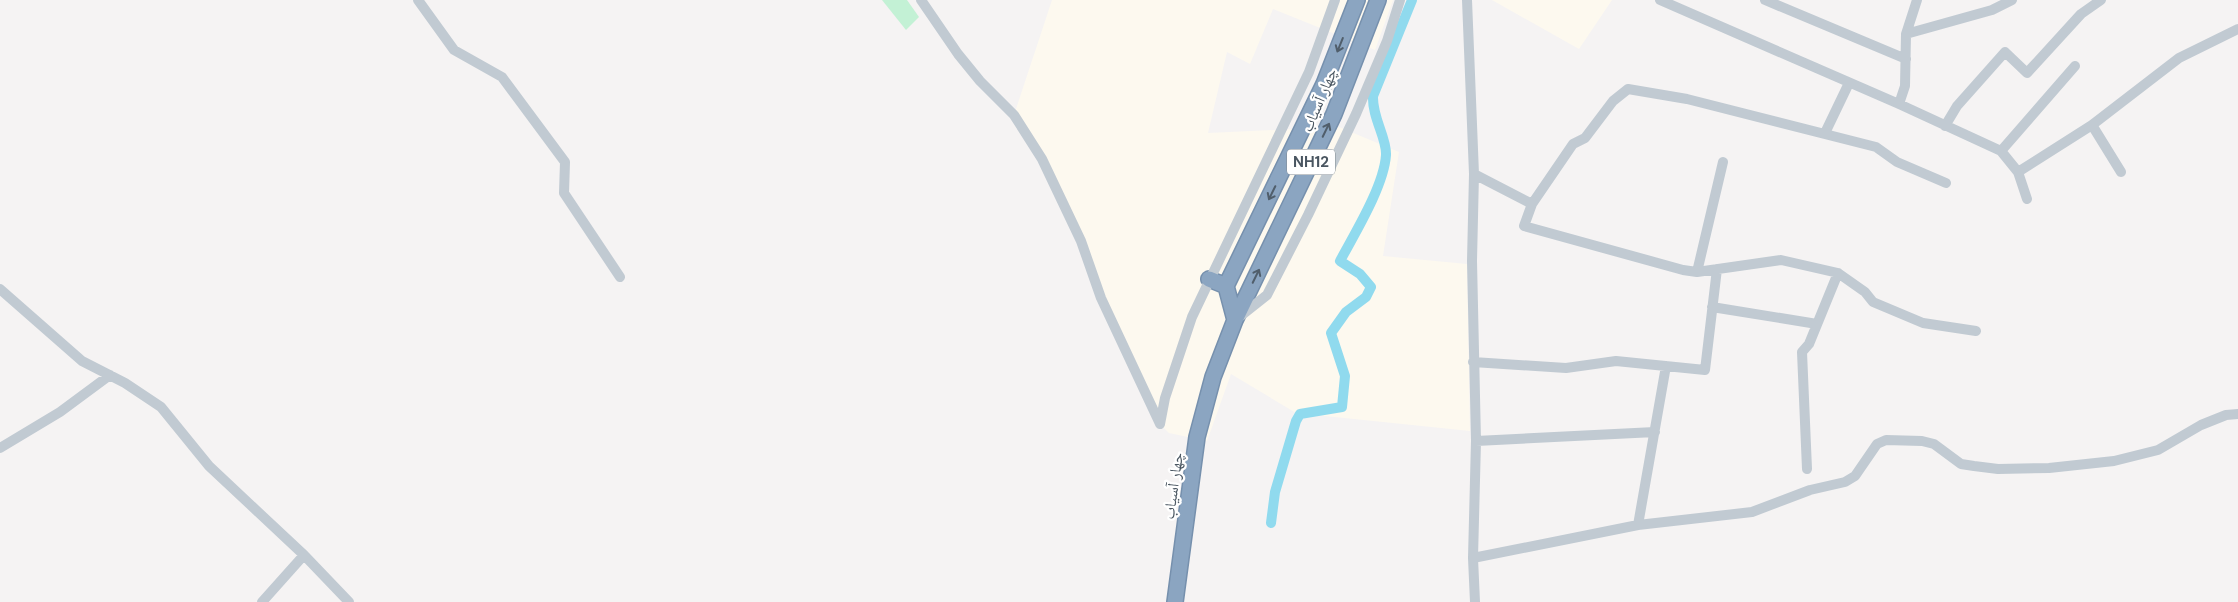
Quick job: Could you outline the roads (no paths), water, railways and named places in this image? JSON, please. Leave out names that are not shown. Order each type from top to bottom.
[{"type":"highway","name":"چهار آسیاب","points":[[1226,286],[1324,84],[1357,0]]},
{"type":"highway","name":"چهار آسیاب","points":[[1174,602],[1197,437],[1213,377],[1235,320],[1334,114],[1378,0]]},
{"type":"highway","points":[[1209,279],[1226,286],[1235,320]]},
{"type":"street","points":[[418,0],[454,50],[502,77],[565,162],[564,193],[620,278]]},
{"type":"street","points":[[921,0],[974,74],[1014,115],[1042,159],[1081,241],[1101,298],[1160,424],[1165,398],[1192,317],[1309,72],[1335,0]]},
{"type":"street","points":[[1235,320],[1267,295],[1308,215],[1360,104],[1387,41],[1400,0]]},
{"type":"street","points":[[1467,0],[1474,174],[1472,261],[1476,441],[1473,558],[1475,602]]},
{"type":"street","points":[[1660,0],[1899,104],[2001,151],[2018,172],[2027,199]]},
{"type":"street","points":[[1765,0],[1906,59]]},
{"type":"street","points":[[1899,104],[1905,86],[1906,34],[1917,0]]},
{"type":"street","points":[[1906,34],[1992,10],[2012,0]]},
{"type":"street","points":[[1945,126],[1957,106],[2004,52],[2027,73],[2081,14],[2101,0]]},
{"type":"street","points":[[2018,172],[2092,125],[2179,58],[2238,29]]},
{"type":"street","points":[[2001,151],[2075,66]]},
{"type":"street","points":[[1825,133],[1849,83]]},
{"type":"street","points":[[1946,182],[1897,162],[1876,147],[1825,133],[1711,107],[1687,99],[1628,89],[1613,101],[1585,138],[1573,144],[1532,204],[1524,226],[1683,270],[1697,272],[1781,260],[1838,273],[1865,292],[1873,302],[1922,323],[1976,331]]},
{"type":"street","points":[[2092,125],[2121,172]]},
{"type":"street","points":[[1697,272],[1723,162]]},
{"type":"street","points":[[1474,174],[1532,204]]},
{"type":"street","points":[[1473,362],[1566,368],[1616,360],[1705,370],[1717,269]]},
{"type":"street","points":[[1807,469],[1802,352],[1809,344],[1838,273]]},
{"type":"street","points":[[0,288],[82,360],[161,407],[209,466],[304,555],[349,602]]},
{"type":"street","points":[[1712,307],[1817,324]]},
{"type":"street","points":[[1638,525],[1666,366]]},
{"type":"street","points":[[0,448],[60,412],[110,375]]},
{"type":"street","points":[[1473,558],[1638,525],[1752,512],[1810,490],[1833,486],[1855,476],[1870,452],[1877,444],[1886,440],[1922,441],[1934,444],[1961,464],[1998,470],[2049,468],[2114,461],[2158,450],[2201,425],[2226,415],[2238,414]]},
{"type":"street","points":[[1476,441],[1655,432]]},
{"type":"street","points":[[262,602],[304,555]]},
{"type":"waterway","points":[[1271,523],[1275,492],[1296,421],[1300,414],[1342,407],[1345,376],[1331,333],[1346,312],[1366,297],[1371,287],[1360,274],[1340,261],[1375,195],[1384,167],[1386,148],[1375,112],[1373,96],[1412,0]]}]
